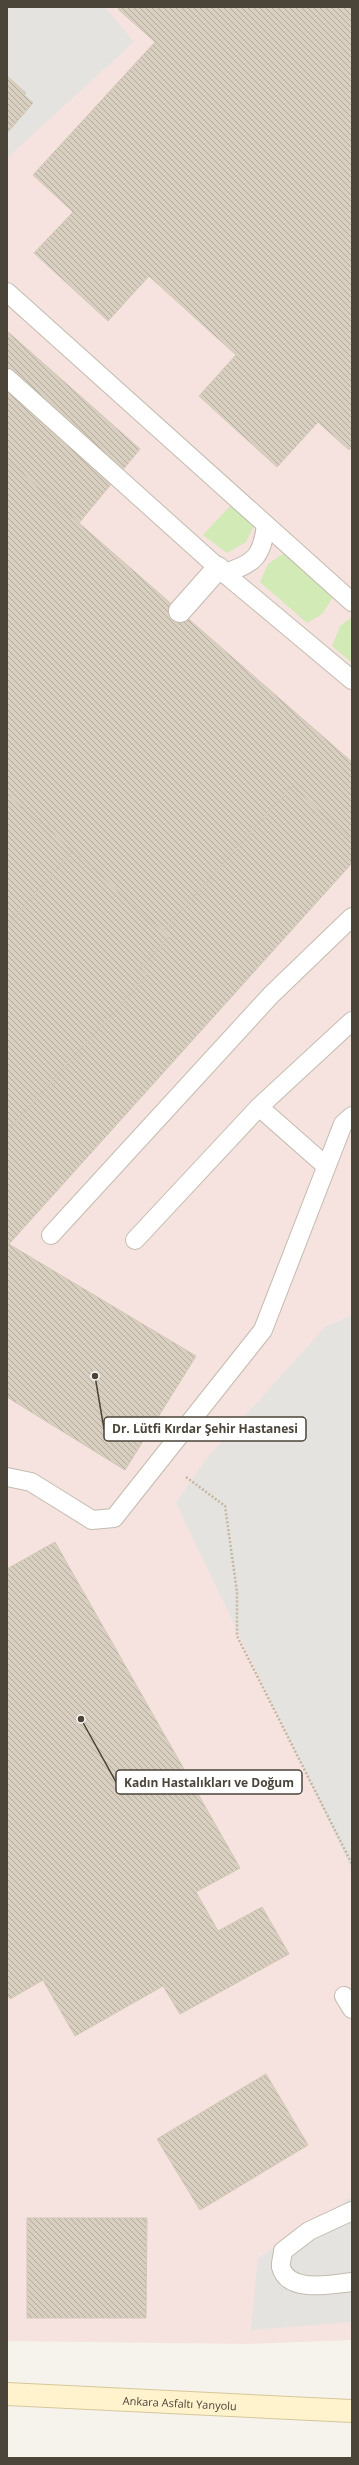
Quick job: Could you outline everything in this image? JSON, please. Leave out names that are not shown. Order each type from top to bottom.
[{"type":"main road","name":"Ankara Asfaltı Yanyolu","points":[[7,2394],[352,2411]]},
{"type":"street","points":[[180,611],[221,570]]},
{"type":"lane","points":[[7,292],[352,602]]},
{"type":"lane","points":[[7,378],[221,570],[352,680]]},
{"type":"lane","points":[[221,570],[243,568],[256,559],[264,545],[266,525]]},
{"type":"lane","points":[[51,1234],[271,996],[352,917]]},
{"type":"lane","points":[[135,1240],[259,1107],[352,1021]]},
{"type":"lane","points":[[259,1107],[326,1166]]},
{"type":"lane","points":[[7,1477],[32,1482],[92,1520],[114,1518],[263,1330],[343,1124],[352,1116]]},
{"type":"lane","points":[[352,2211],[309,2231],[283,2251],[281,2267],[289,2279],[302,2286],[352,2282]]},
{"type":"path","points":[[162,1458],[225,1506],[237,1592],[237,1636],[352,1864]]},
{"type":"shaded area","points":[[7,7],[352,7],[352,2340],[246,2344],[7,2341]]},
{"type":"shaded area","points":[[7,7],[105,7],[134,42],[7,158]]},
{"type":"shaded area","points":[[352,1315],[352,1870],[176,1503],[206,1459],[325,1327]]},
{"type":"shaded area","points":[[352,2197],[352,2322],[251,2330],[258,2258]]},
{"type":"green space","points":[[232,504],[254,526],[246,542],[227,553],[203,535]]},
{"type":"green space","points":[[284,553],[333,597],[322,614],[307,623],[260,582],[268,564]]},
{"type":"green space","points":[[352,617],[352,663],[332,646],[340,626]]},
{"type":"building","points":[[120,7],[352,7],[352,447],[349,450],[318,422],[277,467],[199,396],[236,355],[149,276],[108,321],[34,253],[73,212],[33,175],[155,42],[118,9]]},
{"type":"building","points":[[7,76],[26,93],[24,95],[33,103],[7,133]]},
{"type":"building","points":[[7,331],[140,449],[79,523],[7,460]]},
{"type":"building","points":[[7,460],[352,762],[352,840],[292,786],[163,931],[7,794]]},
{"type":"building","points":[[292,786],[352,840],[352,863],[9,1244],[7,1243],[7,1131],[147,975],[141,968],[169,937],[163,931]]},
{"type":"building","points":[[7,794],[73,851],[7,926]]},
{"type":"building","points":[[73,851],[169,937],[141,968],[147,975],[7,1131],[7,926]]},
{"type":"building","points":[[7,1243],[196,1356],[125,1470],[7,1397]]},
{"type":"building","points":[[55,1542],[240,1868],[196,1892],[218,1931],[262,1907],[289,1954],[180,2014],[163,1986],[75,2036],[43,1980],[10,1999],[7,1994],[7,1569]]},
{"type":"building","points":[[266,2074],[308,2145],[200,2210],[157,2139]]},
{"type":"building","points":[[27,2218],[147,2218],[146,2318],[27,2318]]},
{"type":"place","name":"Dr. Lütfi Kırdar Şehir Hastanesi","points":[[95,1376]]},
{"type":"place","name":"Kadın Hastalıkları ve Doğum","points":[[81,1719]]}]
